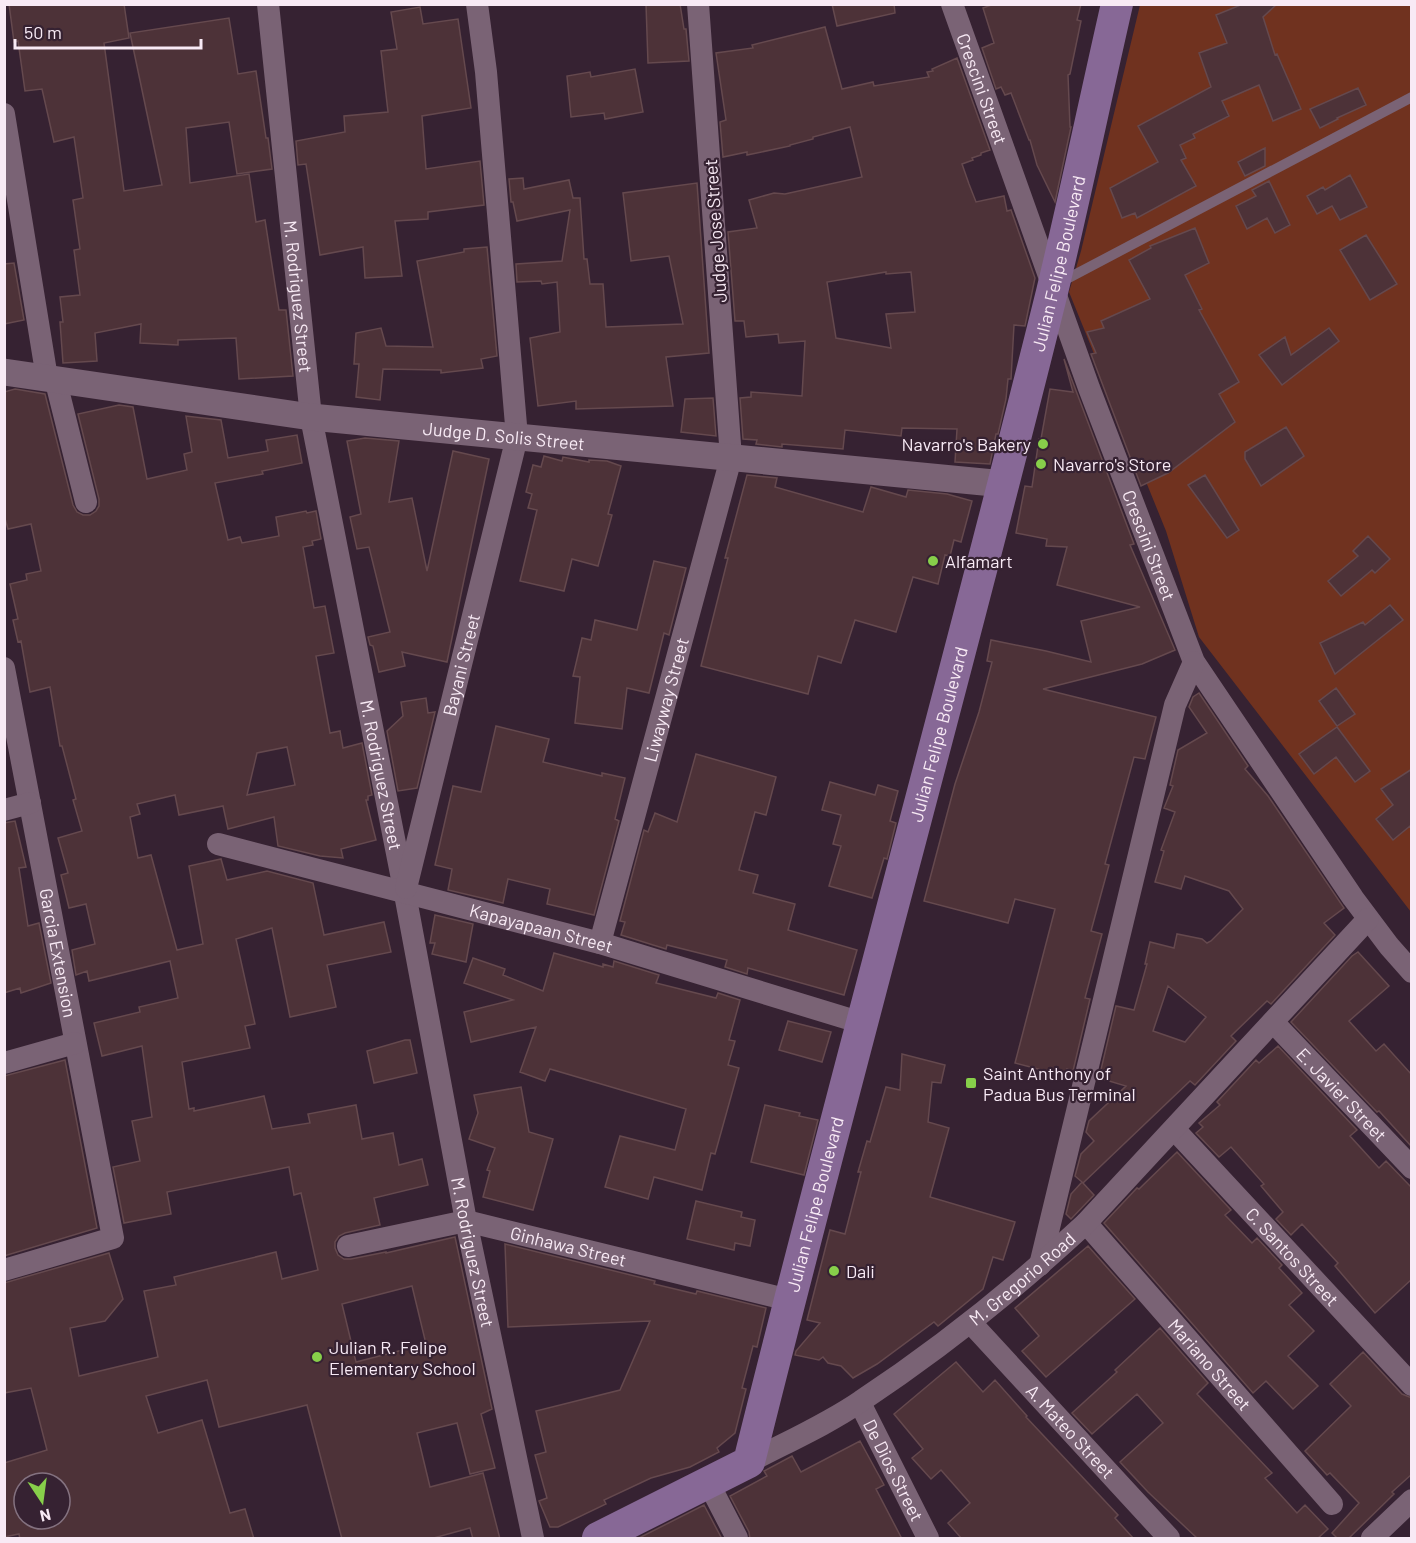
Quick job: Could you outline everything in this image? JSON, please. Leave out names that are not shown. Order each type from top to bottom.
[{"type":"main road","name":"Julian Felipe Boulevard","points":[[749,1462],[789,1300],[1004,484],[1053,287],[1117,4]]},
{"type":"main road","name":"M. Gregorio Road","points":[[598,1539],[749,1462]]},
{"type":"street","name":"M. Rodriguez Street","points":[[268,4],[311,417],[405,894],[466,1221],[533,1539]]},
{"type":"street","name":"Bayani Street","points":[[405,894],[517,437],[486,72],[477,4]]},
{"type":"street","name":"Judge Jose Street","points":[[698,4],[731,458]]},
{"type":"street","name":"Crescini Street","points":[[952,4],[1089,388],[1194,662],[1368,919],[1412,972]]},
{"type":"street","points":[[4,114],[51,378],[86,502]]},
{"type":"street","name":"Judge D. Solis Street","points":[[4,372],[311,417],[1004,484]]},
{"type":"street","name":"Liwayway Street","points":[[600,943],[731,458]]},
{"type":"street","points":[[1040,1264],[1175,705],[1194,662]]},
{"type":"street","name":"Garcia Extension","points":[[4,668],[113,1238],[4,1270]]},
{"type":"street","points":[[4,810],[30,803]]},
{"type":"street","name":"Kapayapaan Street","points":[[218,844],[600,943],[862,1023]]},
{"type":"street","name":"M. Gregorio Road","points":[[749,1462],[860,1403],[972,1323],[1040,1264],[1086,1223],[1368,919]]},
{"type":"street","name":"E. Javier Street","points":[[1273,1022],[1412,1168]]},
{"type":"street","points":[[4,1063],[75,1043]]},
{"type":"street","name":"C. Santos Street","points":[[1174,1129],[1412,1385]]},
{"type":"street","name":"Ginhawa Street","points":[[348,1246],[466,1221],[789,1300]]},
{"type":"street","name":"Mariano Street","points":[[1086,1223],[1332,1504]]},
{"type":"street","name":"A. Mateo Street","points":[[972,1323],[1170,1539]]},
{"type":"street","name":"De Dios Street","points":[[860,1403],[928,1539]]},
{"type":"street","points":[[709,1484],[737,1539]]},
{"type":"street","points":[[1372,1539],[1411,1502]]},
{"type":"lane","points":[[1053,287],[1412,97]]},
{"type":"shaded area","points":[[1140,5],[1411,5],[1411,912],[1199,637],[1166,531],[1069,292],[1081,251]]},
{"type":"building","points":[[9,4],[124,4],[129,38],[104,43],[124,191],[162,185],[130,33],[229,18],[238,74],[256,71],[272,169],[237,174],[229,122],[186,128],[190,183],[249,174],[256,222],[265,220],[279,310],[286,310],[293,376],[239,379],[236,338],[178,340],[178,345],[140,343],[141,324],[95,333],[97,361],[63,363],[60,322],[63,322],[60,297],[80,295],[74,250],[80,249],[73,200],[83,198],[74,137],[54,142],[42,89],[25,91],[18,41],[14,42]]},
{"type":"building","points":[[646,4],[680,4],[684,29],[686,29],[689,61],[648,63]]},
{"type":"building","points":[[832,4],[894,4],[895,13],[837,26]]},
{"type":"building","points":[[994,4],[1081,4],[1077,20],[1081,21],[1068,75],[1071,127],[1055,202],[1037,165],[1030,140],[1011,93],[1005,95],[1001,87],[996,89],[982,48],[994,43],[983,8]]},
{"type":"building","points":[[1243,4],[1277,4],[1263,17],[1275,55],[1277,54],[1301,109],[1273,121],[1259,85],[1222,101],[1229,116],[1193,134],[1195,138],[1180,145],[1186,158],[1181,160],[1196,186],[1137,218],[1135,213],[1122,218],[1110,188],[1158,162],[1138,126],[1211,87],[1199,53],[1227,43],[1216,15]]},
{"type":"building","points":[[420,7],[423,24],[458,19],[471,108],[422,116],[426,169],[480,161],[484,205],[428,212],[428,219],[395,221],[402,276],[365,278],[363,247],[320,255],[306,164],[298,165],[296,141],[345,132],[344,116],[388,112],[381,51],[397,49],[391,12]]},
{"type":"building","points":[[825,27],[842,89],[873,82],[874,86],[929,77],[927,72],[957,58],[990,150],[962,164],[969,184],[976,202],[1004,196],[1007,211],[1011,210],[1035,278],[1025,326],[1014,325],[1011,379],[1008,379],[1006,399],[990,464],[955,462],[957,429],[902,428],[901,436],[845,430],[843,449],[782,444],[782,447],[756,444],[757,440],[743,439],[740,398],[751,397],[751,392],[802,396],[805,341],[779,343],[778,334],[746,337],[744,321],[735,321],[728,232],[757,228],[749,200],[774,193],[785,194],[862,177],[850,127],[790,146],[747,155],[747,152],[723,157],[720,122],[726,120],[716,53],[753,48],[752,45]],"holes":[[[886,272],[886,274],[911,272],[915,312],[886,314],[891,348],[836,338],[827,282]]]},
{"type":"building","points":[[635,69],[643,112],[605,119],[604,113],[571,117],[567,76],[590,72],[591,77]]},
{"type":"building","points":[[1358,88],[1366,105],[1320,128],[1310,109]]},
{"type":"building","points":[[1265,148],[1265,166],[1245,176],[1238,162]]},
{"type":"building","points":[[1350,175],[1367,207],[1340,220],[1332,206],[1317,214],[1307,196],[1323,187],[1325,190]]},
{"type":"building","points":[[523,178],[524,189],[569,180],[573,198],[580,198],[584,259],[587,259],[590,284],[603,284],[606,327],[683,324],[669,256],[631,261],[623,193],[697,183],[709,353],[666,357],[673,406],[576,409],[576,401],[538,406],[530,338],[560,332],[557,282],[542,284],[541,281],[517,282],[516,264],[562,261],[570,210],[517,221],[513,202],[511,202],[509,179]]},
{"type":"building","points":[[1269,181],[1290,225],[1275,233],[1267,218],[1247,229],[1236,206],[1256,196],[1252,190]]},
{"type":"building","points":[[1195,228],[1209,263],[1185,275],[1202,309],[1199,310],[1239,382],[1219,394],[1235,422],[1168,473],[1141,486],[1091,354],[1096,353],[1087,332],[1104,328],[1101,321],[1150,299],[1129,260],[1151,248],[1150,246]]},
{"type":"building","points":[[1366,235],[1397,284],[1370,300],[1340,250]]},
{"type":"building","points":[[487,247],[497,356],[481,359],[483,368],[441,373],[441,370],[383,369],[380,400],[356,397],[359,364],[354,364],[356,333],[381,328],[386,346],[433,347],[417,261],[464,252],[464,249]]},
{"type":"building","points":[[14,263],[24,320],[4,324],[4,264]]},
{"type":"building","points":[[1329,328],[1339,341],[1282,385],[1259,355],[1285,337],[1291,355]]},
{"type":"building","points":[[1064,359],[1134,544],[1130,545],[1175,650],[1142,664],[1043,689],[1156,717],[1145,759],[1134,757],[1105,864],[1109,865],[1091,931],[1102,934],[1085,998],[1090,999],[1073,1071],[1067,1069],[1065,1076],[1015,1063],[1055,909],[1015,899],[1008,923],[924,901],[955,784],[979,712],[992,662],[987,661],[991,640],[1091,662],[1081,621],[1140,607],[1057,585],[1067,547],[1046,546],[1047,539],[1016,533],[1025,486],[1032,487],[1050,389],[1073,392]]},
{"type":"building","points":[[15,389],[45,394],[73,505],[77,512],[83,515],[90,515],[96,511],[99,499],[78,414],[119,405],[133,407],[147,479],[187,470],[184,454],[192,452],[186,416],[221,420],[228,458],[268,451],[266,440],[297,435],[302,463],[262,471],[263,474],[215,483],[228,540],[240,537],[242,543],[279,536],[276,517],[316,511],[321,539],[312,541],[313,545],[303,547],[314,608],[325,606],[334,653],[316,656],[330,733],[340,731],[343,748],[362,743],[372,795],[366,800],[376,840],[341,849],[343,858],[320,856],[278,846],[274,817],[228,829],[223,806],[179,815],[175,795],[137,804],[140,814],[130,817],[138,858],[151,855],[177,950],[203,944],[189,866],[221,859],[227,880],[267,871],[313,883],[324,935],[384,922],[391,952],[327,965],[336,1007],[290,1017],[272,928],[236,939],[255,1024],[245,1026],[250,1048],[182,1062],[189,1109],[194,1108],[194,1111],[264,1096],[272,1129],[310,1123],[308,1114],[356,1105],[362,1139],[393,1133],[399,1165],[422,1159],[428,1185],[374,1198],[380,1225],[339,1236],[335,1242],[335,1248],[338,1255],[344,1259],[351,1259],[455,1237],[492,1409],[481,1414],[495,1468],[470,1474],[457,1423],[417,1433],[430,1487],[483,1473],[500,1539],[473,1539],[470,1528],[430,1539],[342,1539],[307,1405],[219,1427],[207,1380],[146,1396],[158,1433],[202,1420],[230,1513],[245,1509],[254,1539],[20,1539],[19,1534],[4,1537],[4,1463],[47,1450],[31,1388],[4,1393],[4,1283],[109,1253],[123,1299],[105,1321],[70,1328],[79,1376],[158,1357],[144,1291],[176,1285],[174,1277],[276,1252],[282,1279],[318,1270],[301,1193],[294,1195],[289,1167],[167,1192],[171,1214],[124,1223],[113,1167],[140,1161],[132,1121],[152,1117],[142,1046],[102,1056],[94,1023],[140,1012],[139,1007],[178,998],[170,961],[89,981],[87,971],[76,975],[72,950],[95,944],[86,904],[69,908],[61,875],[68,873],[58,838],[82,831],[73,800],[76,799],[62,746],[60,746],[50,687],[30,692],[21,641],[18,642],[13,620],[18,619],[10,584],[27,580],[26,574],[41,571],[31,524],[8,529],[4,515],[4,392]],"holes":[[[287,747],[295,785],[247,795],[257,753]],[[412,1286],[426,1344],[356,1362],[342,1304]]]},
{"type":"building","points":[[713,398],[716,436],[681,432],[685,399]]},
{"type":"building","points":[[1286,427],[1304,456],[1261,486],[1245,459],[1245,452]]},
{"type":"building","points":[[365,438],[399,441],[389,502],[412,498],[427,571],[453,451],[489,459],[447,662],[402,652],[405,666],[379,672],[373,646],[370,645],[368,637],[390,632],[369,547],[357,549],[350,517],[361,514],[347,441]]},
{"type":"building","points":[[544,456],[562,461],[563,457],[589,462],[589,460],[607,461],[621,466],[608,514],[612,515],[598,566],[572,559],[564,591],[520,581],[537,510],[528,508],[532,494],[526,492],[533,465],[541,467]]},
{"type":"building","points":[[747,475],[777,478],[775,487],[863,512],[871,487],[906,497],[908,490],[947,494],[972,501],[961,542],[954,540],[950,556],[945,555],[938,584],[913,577],[896,632],[855,620],[841,663],[818,656],[808,694],[701,666],[728,558],[725,558]]},
{"type":"building","points":[[1205,475],[1239,530],[1227,538],[1188,485]]},
{"type":"building","points":[[1368,536],[1390,559],[1375,573],[1372,570],[1341,596],[1328,581],[1358,556],[1353,551]]},
{"type":"building","points":[[654,561],[686,568],[669,635],[664,633],[649,693],[627,688],[622,729],[575,723],[580,677],[573,676],[582,638],[591,640],[595,620],[637,630]]},
{"type":"building","points":[[1390,605],[1403,620],[1335,674],[1320,643],[1363,622],[1365,625]]},
{"type":"building","points":[[1336,688],[1355,714],[1337,726],[1319,701]]},
{"type":"building","points":[[1199,693],[1248,766],[1245,769],[1268,796],[1344,908],[1324,923],[1335,935],[1271,1004],[1267,1001],[1231,1036],[1236,1041],[1195,1085],[1190,1081],[1083,1183],[1094,1195],[1071,1219],[1066,1214],[1071,1194],[1082,1182],[1075,1176],[1081,1154],[1094,1141],[1086,1132],[1089,1121],[1126,1086],[1099,1078],[1116,1006],[1134,1010],[1147,964],[1145,964],[1150,942],[1174,948],[1177,934],[1202,939],[1207,943],[1243,909],[1229,891],[1185,876],[1181,889],[1155,882],[1164,851],[1161,850],[1175,812],[1164,808],[1173,786],[1170,785],[1178,750],[1207,733],[1189,707],[1193,697]],"holes":[[[1168,986],[1206,1017],[1185,1042],[1153,1031]]]},
{"type":"building","points":[[426,698],[428,713],[435,712],[417,788],[398,791],[387,731],[403,716],[401,702]]},
{"type":"building","points":[[496,726],[549,739],[543,762],[602,776],[602,773],[625,778],[615,819],[619,821],[594,915],[547,904],[550,889],[508,879],[503,903],[448,890],[452,869],[435,865],[453,786],[481,792]]},
{"type":"building","points":[[1337,727],[1370,771],[1355,782],[1336,757],[1314,774],[1299,754]]},
{"type":"building","points":[[696,754],[776,777],[766,815],[755,812],[739,870],[758,875],[753,893],[795,904],[788,930],[857,950],[844,995],[748,968],[747,974],[725,967],[727,960],[667,945],[666,949],[621,935],[625,922],[620,921],[644,830],[648,832],[655,813],[677,822]]},
{"type":"building","points":[[1412,769],[1412,829],[1410,826],[1393,840],[1376,819],[1393,805],[1381,789]]},
{"type":"building","points":[[830,782],[875,795],[878,785],[898,791],[890,821],[896,823],[887,859],[884,858],[872,898],[829,886],[841,846],[833,844],[841,815],[822,810]]},
{"type":"building","points":[[15,821],[26,867],[19,868],[28,926],[39,923],[51,983],[21,993],[20,988],[4,993],[4,823]]},
{"type":"building","points":[[435,915],[473,924],[466,962],[432,954],[435,943],[430,943]]},
{"type":"building","points":[[1358,952],[1389,986],[1349,1021],[1376,1051],[1384,1044],[1412,1075],[1412,1147],[1291,1022]]},
{"type":"building","points":[[554,953],[603,967],[603,964],[613,967],[614,961],[659,975],[656,983],[716,998],[718,993],[740,1000],[729,1040],[735,1041],[728,1065],[739,1068],[715,1154],[711,1153],[702,1190],[654,1177],[648,1199],[605,1187],[620,1136],[675,1150],[686,1109],[550,1069],[545,1081],[520,1072],[536,1027],[471,1042],[464,1012],[513,1000],[464,983],[473,958],[505,969],[503,975],[543,991]]},
{"type":"building","points":[[788,1021],[831,1032],[822,1062],[779,1050]]},
{"type":"building","points":[[410,1040],[417,1073],[374,1083],[367,1051]]},
{"type":"building","points":[[1278,1046],[1357,1130],[1350,1136],[1379,1168],[1386,1161],[1412,1188],[1412,1279],[1375,1313],[1335,1266],[1338,1263],[1302,1224],[1291,1235],[1276,1219],[1283,1212],[1261,1186],[1264,1184],[1231,1147],[1219,1157],[1196,1133],[1203,1127],[1199,1123],[1220,1105],[1217,1102],[1256,1060],[1259,1063]]},
{"type":"building","points":[[902,1054],[945,1065],[941,1083],[932,1082],[928,1122],[949,1128],[930,1197],[1015,1222],[1003,1260],[993,1257],[983,1289],[938,1326],[934,1322],[877,1364],[853,1378],[841,1366],[828,1363],[823,1357],[819,1360],[795,1355],[820,1323],[807,1320],[830,1230],[845,1234],[861,1172],[858,1172],[867,1141],[870,1142],[886,1087],[900,1090]]},
{"type":"building","points":[[65,1060],[97,1228],[4,1256],[4,1076]]},
{"type":"building","points":[[521,1087],[529,1132],[553,1139],[533,1210],[483,1197],[490,1171],[487,1170],[495,1148],[469,1139],[478,1113],[474,1095]]},
{"type":"building","points":[[765,1105],[800,1113],[799,1116],[818,1120],[804,1175],[751,1162]]},
{"type":"building","points":[[1177,1152],[1231,1210],[1225,1215],[1252,1243],[1257,1238],[1282,1265],[1279,1268],[1302,1293],[1289,1305],[1314,1331],[1288,1356],[1318,1386],[1293,1409],[1266,1381],[1253,1393],[1104,1223],[1137,1188],[1139,1189]]},
{"type":"building","points":[[696,1201],[742,1212],[741,1217],[755,1220],[750,1246],[735,1243],[734,1250],[687,1239]]},
{"type":"building","points":[[505,1244],[655,1281],[654,1284],[696,1294],[697,1291],[766,1308],[757,1347],[753,1346],[742,1388],[746,1389],[735,1433],[717,1448],[719,1452],[690,1467],[651,1478],[604,1500],[606,1504],[558,1527],[550,1527],[539,1501],[547,1498],[535,1455],[546,1452],[536,1411],[620,1390],[650,1321],[508,1327]]},
{"type":"building","points":[[1088,1246],[1135,1299],[1046,1377],[1022,1351],[1039,1336],[1015,1308]]},
{"type":"building","points":[[1160,1328],[1208,1383],[1197,1394],[1272,1473],[1265,1478],[1297,1513],[1305,1505],[1328,1529],[1317,1539],[1198,1539],[1120,1462],[1163,1423],[1137,1394],[1092,1434],[1072,1413]]},
{"type":"building","points":[[1363,1352],[1402,1394],[1412,1398],[1412,1474],[1348,1539],[1338,1539],[1332,1533],[1359,1503],[1330,1473],[1327,1475],[1305,1451],[1351,1406],[1330,1384]]},
{"type":"building","points":[[956,1362],[983,1392],[995,1380],[1026,1417],[1118,1515],[1115,1518],[1134,1539],[962,1539],[948,1523],[970,1503],[941,1470],[931,1479],[912,1458],[923,1449],[894,1414]]},
{"type":"building","points":[[860,1441],[884,1485],[876,1489],[902,1539],[750,1539],[749,1532],[730,1496],[767,1476],[764,1471],[792,1456],[801,1472]]},
{"type":"building","points":[[704,1505],[722,1539],[637,1539]]},
{"type":"place","name":"Navarro's Bakery","points":[[1043,444]]},
{"type":"place","name":"Navarro's Store","points":[[1041,464]]},
{"type":"place","name":"Alfamart","points":[[933,561]]},
{"type":"place","name":"Saint Anthony of Padua Bus Terminal","points":[[971,1083]]},
{"type":"place","name":"Dali","points":[[834,1271]]},
{"type":"place","name":"Julian R. Felipe Elementary School","points":[[317,1357]]}]
